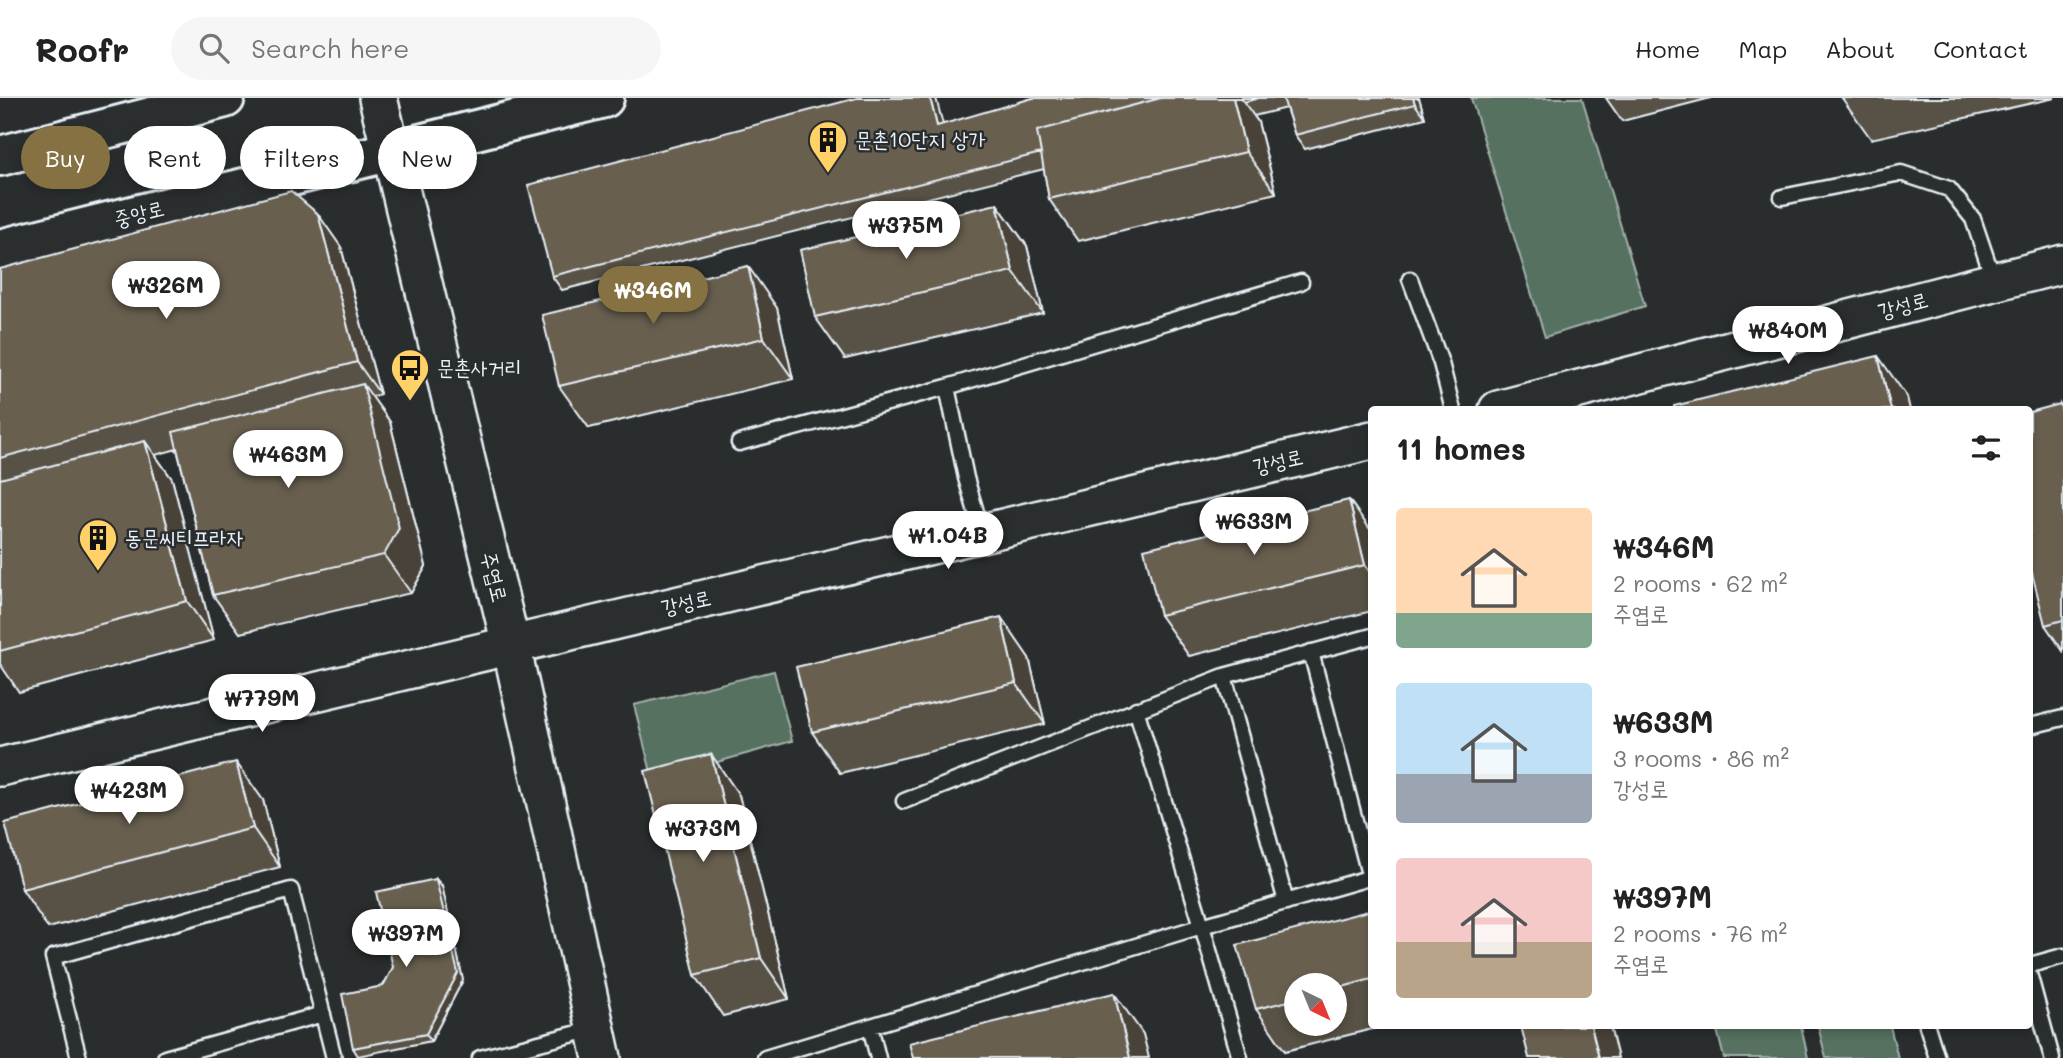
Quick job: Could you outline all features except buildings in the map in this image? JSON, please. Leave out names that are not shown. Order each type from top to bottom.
[{"type":"main road","points":[[0,156],[225,98]]},
{"type":"main road","name":"중앙로","points":[[477,131],[604,98]]},
{"type":"main road","name":"중앙로","points":[[0,249],[378,156]]},
{"type":"street","name":"주엽로","points":[[378,98],[386,126]]},
{"type":"street","name":"주엽로","points":[[402,189],[511,645],[598,1043]]},
{"type":"street","name":"강성로","points":[[1514,406],[2063,264]]},
{"type":"street","name":"강성로","points":[[0,768],[1368,441]]},
{"type":"lane","points":[[1782,197],[1901,173],[1950,189],[1973,219],[1994,282]]},
{"type":"lane","points":[[1410,279],[1441,363],[1452,406]]},
{"type":"lane","points":[[739,443],[947,387],[1301,282]]},
{"type":"lane","points":[[947,387],[966,478],[982,533]]},
{"type":"lane","points":[[905,801],[1224,676],[1368,637]]},
{"type":"lane","points":[[1311,652],[1368,867]]},
{"type":"lane","points":[[1224,676],[1286,902]]},
{"type":"lane","points":[[1136,709],[1240,1058]]},
{"type":"lane","points":[[2033,725],[2063,718]]},
{"type":"lane","points":[[765,1058],[1368,879]]},
{"type":"lane","points":[[79,1058],[53,957],[292,890],[334,1058]]},
{"type":"lane","points":[[2033,964],[2063,956]]},
{"type":"lane","points":[[2033,988],[2052,1058]]},
{"type":"lane","points":[[165,1058],[323,1014]]},
{"type":"lane","points":[[870,1026],[878,1058]]},
{"type":"lane","points":[[1928,1029],[1937,1058]]},
{"type":"lane","points":[[480,1058],[598,1043]]},
{"type":"green space","points":[[1471,98],[1582,98],[1645,306],[1545,337]]},
{"type":"green space","points":[[774,671],[792,741],[653,780],[634,705]]},
{"type":"green space","points":[[1717,1029],[1802,1029],[1808,1058],[1724,1058]]},
{"type":"green space","points":[[1819,1029],[1891,1029],[1898,1058],[1826,1058]]},
{"type":"place","name":"문촌10단지 상가","points":[[828,174]]},
{"type":"place","name":"문촌사거리","points":[[410,402]]},
{"type":"place","name":"동문씨티프라자","points":[[98,572]]}]
